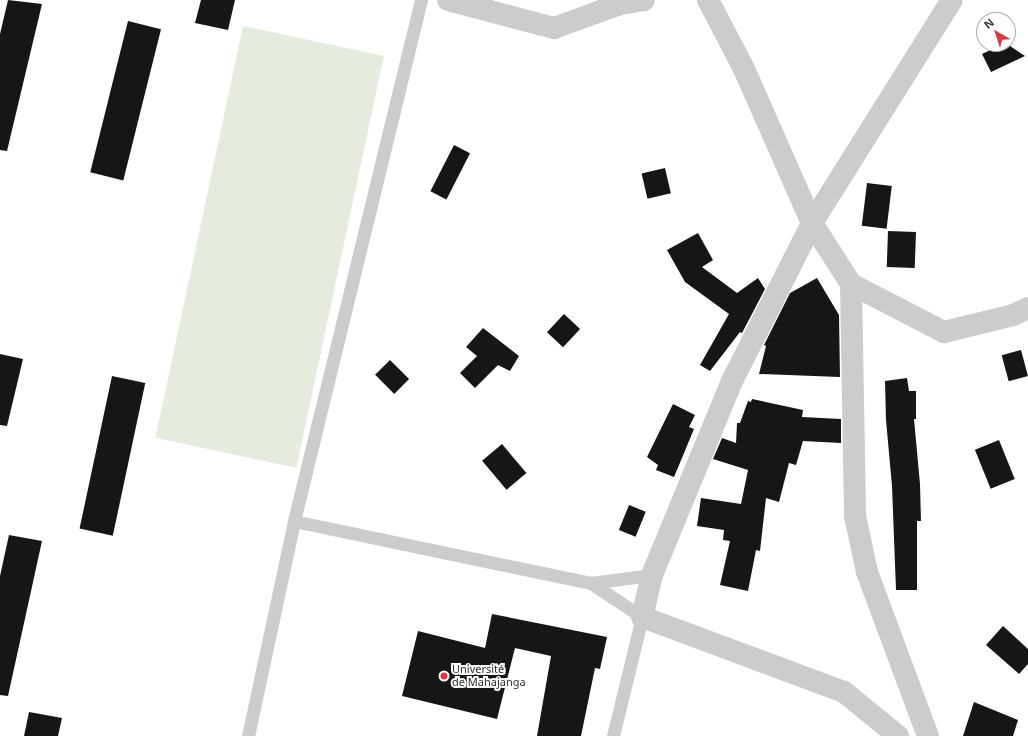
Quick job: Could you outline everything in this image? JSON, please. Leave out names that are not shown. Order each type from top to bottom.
[{"type":"street","points":[[448,0],[554,28],[620,4],[644,0]]},
{"type":"street","points":[[708,0],[744,69],[812,223],[851,284],[944,332],[1013,315],[1028,308]]},
{"type":"street","points":[[898,736],[844,692],[642,617],[652,575],[732,381],[812,223],[952,0]]},
{"type":"street","points":[[851,284],[856,516],[867,572],[928,736]]},
{"type":"lane","points":[[248,736],[294,521],[421,0]]},
{"type":"lane","points":[[294,521],[591,583],[652,575]]},
{"type":"lane","points":[[591,583],[642,617],[613,736]]},
{"type":"green space","points":[[243,26],[384,56],[296,468],[155,438]]},
{"type":"building","points":[[8,0],[42,4],[7,151],[0,150],[0,34]]},
{"type":"building","points":[[201,0],[235,0],[228,30],[195,23]]},
{"type":"building","points":[[128,21],[161,29],[123,181],[90,172]]},
{"type":"building","points":[[1016,50],[1025,56],[991,72],[982,54],[986,52],[1016,52]]},
{"type":"building","points":[[454,145],[470,153],[446,200],[430,191]]},
{"type":"building","points":[[665,168],[671,193],[647,199],[642,173]]},
{"type":"building","points":[[867,183],[892,186],[887,229],[862,226]]},
{"type":"building","points":[[888,231],[916,232],[915,268],[887,267]]},
{"type":"building","points":[[698,233],[713,260],[702,267],[737,293],[758,278],[765,289],[742,333],[740,332],[710,371],[700,365],[729,314],[685,282],[667,250]]},
{"type":"building","points":[[817,278],[839,315],[840,377],[759,374],[766,346],[764,345],[790,293]]},
{"type":"building","points":[[564,314],[580,329],[563,347],[547,332]]},
{"type":"building","points":[[483,328],[519,356],[510,371],[498,365],[475,388],[460,373],[477,356],[466,347]]},
{"type":"building","points":[[1021,350],[1028,376],[1009,381],[1002,355]]},
{"type":"building","points":[[0,354],[23,359],[7,426],[0,425]]},
{"type":"building","points":[[390,360],[409,379],[394,394],[375,375]]},
{"type":"building","points":[[112,376],[145,383],[113,536],[80,529]]},
{"type":"building","points":[[907,378],[909,391],[916,391],[916,419],[914,419],[920,484],[921,521],[917,521],[917,590],[896,590],[892,486],[886,420],[885,381]]},
{"type":"building","points":[[752,399],[803,410],[802,417],[841,419],[841,443],[803,441],[796,465],[789,463],[779,502],[766,498],[760,551],[756,550],[748,591],[720,585],[730,541],[723,540],[724,530],[697,526],[701,498],[741,504],[748,470],[713,459],[722,438],[736,443],[737,423],[740,423],[748,401],[751,402]]},
{"type":"building","points":[[673,404],[695,415],[689,427],[694,429],[674,477],[656,470],[658,465],[647,457]]},
{"type":"building","points":[[999,440],[1015,479],[991,489],[975,450]]},
{"type":"building","points":[[502,444],[526,473],[507,490],[482,461]]},
{"type":"building","points":[[629,505],[646,512],[636,537],[619,530]]},
{"type":"building","points":[[9,535],[42,541],[8,696],[0,695],[0,576]]},
{"type":"building","points":[[492,614],[607,637],[600,669],[595,668],[581,736],[537,736],[551,656],[515,648],[497,719],[402,696],[418,631],[485,648]]},
{"type":"building","points":[[1003,626],[1028,649],[1028,664],[1019,674],[986,645]]},
{"type":"building","points":[[974,702],[1018,720],[1013,736],[963,736]]},
{"type":"building","points":[[29,712],[62,718],[58,736],[24,736]]},
{"type":"place","name":"Université de Mahajanga","points":[[444,676]]}]
